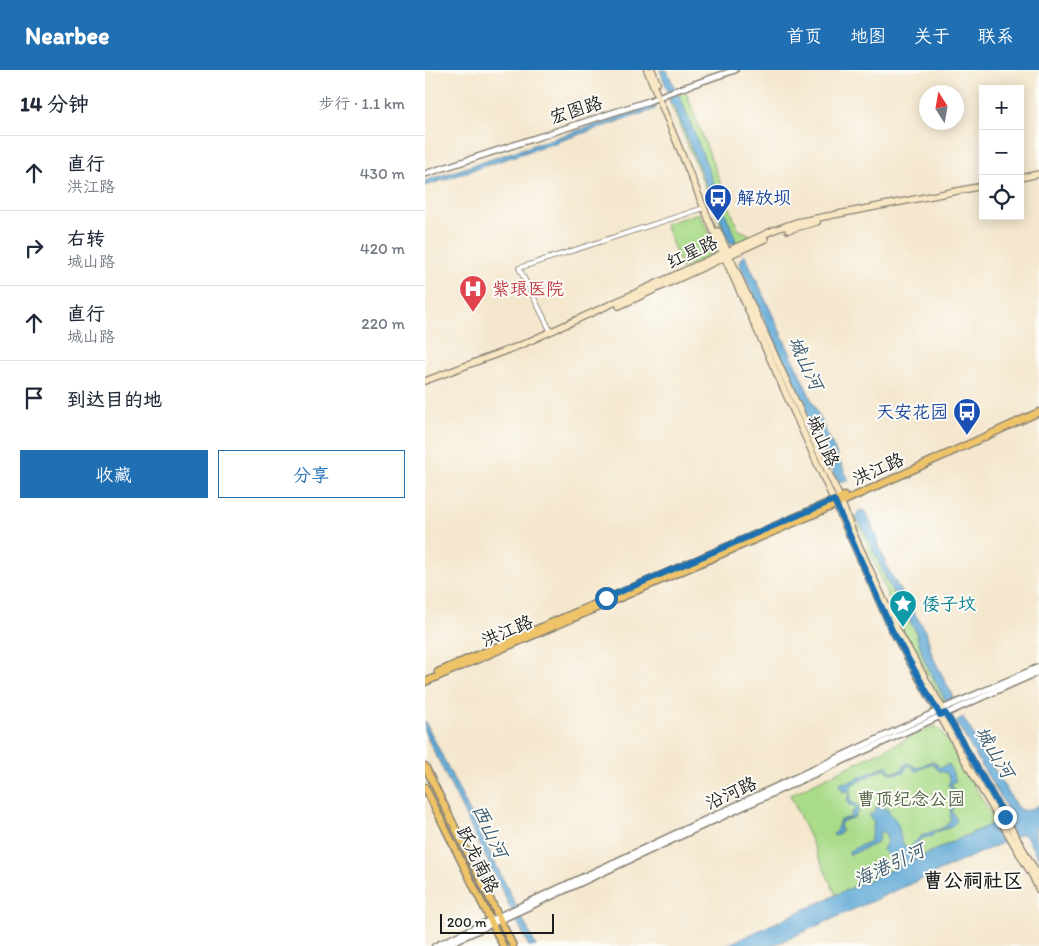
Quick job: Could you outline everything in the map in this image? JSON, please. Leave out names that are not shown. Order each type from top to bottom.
[{"type":"main road","name":"城山路","points":[[647,70],[663,95],[705,208],[838,501],[892,630],[1002,818],[1039,877]]},
{"type":"main road","name":"城山路","points":[[652,70],[726,255]]},
{"type":"main road","points":[[1024,179],[1039,176]]},
{"type":"main road","name":"红星路","points":[[425,383],[521,345],[775,234],[799,226],[979,188]]},
{"type":"main road","name":"红星路","points":[[425,383],[521,349],[726,255]]},
{"type":"main road","name":"洪江路","points":[[425,682],[838,501],[1039,410]]},
{"type":"main road","name":"洪江路","points":[[425,677],[838,501]]},
{"type":"main road","name":"跃龙南路","points":[[425,766],[513,946]]},
{"type":"main road","name":"跃龙南路","points":[[425,787],[503,946]]},
{"type":"main road","name":"城山路","points":[[1015,839],[1039,890]]},
{"type":"street","name":"宏图路","points":[[425,174],[735,70]]},
{"type":"street","points":[[551,332],[519,268],[705,208]]},
{"type":"street","name":"沿河路","points":[[444,946],[519,909],[1039,667]]},
{"type":"street","name":"沿河路","points":[[941,712],[1039,672]]},
{"type":"street","name":"沿河路","points":[[435,946],[492,922]]},
{"type":"green space","points":[[686,92],[738,229],[751,237],[736,244],[730,243],[726,237],[669,100],[670,97]]},
{"type":"green space","points":[[699,213],[712,240],[712,255],[682,269],[665,224]]},
{"type":"green space","points":[[856,519],[861,524],[893,593],[915,630],[925,662],[948,705],[944,703],[901,628]]},
{"type":"green space","name":"曹顶纪念公园","points":[[936,727],[941,730],[996,822],[836,895],[790,795],[929,728]]},
{"type":"water","points":[[660,70],[667,70],[678,96],[680,96],[736,244],[730,243],[674,106],[670,103],[670,97]]},
{"type":"water","points":[[655,105],[656,109],[425,186],[425,181]]},
{"type":"water","points":[[745,255],[849,481],[842,482],[836,479],[739,264],[741,258]]},
{"type":"water","points":[[860,510],[867,513],[887,567],[926,631],[932,655],[955,701],[948,705],[925,662],[915,630],[893,593],[861,524],[856,519]]},
{"type":"water","points":[[963,717],[1017,807],[1025,810],[1039,805],[1039,826],[1036,828],[1035,836],[1039,843],[1039,860],[1026,836],[1022,834],[772,946],[725,946],[901,865],[896,856],[889,856],[883,850],[887,841],[885,833],[881,831],[877,843],[850,855],[849,851],[870,841],[874,822],[869,815],[875,812],[875,808],[880,806],[884,809],[887,808],[899,826],[903,843],[909,849],[920,837],[948,824],[951,820],[950,811],[956,798],[949,787],[950,781],[947,773],[939,771],[932,763],[917,771],[912,766],[907,766],[904,772],[898,773],[891,773],[885,768],[851,785],[850,801],[857,805],[859,810],[854,818],[843,821],[840,825],[842,830],[840,834],[835,836],[833,835],[840,820],[851,817],[851,813],[856,809],[855,806],[849,805],[847,800],[850,793],[848,790],[843,792],[839,784],[847,783],[887,765],[889,770],[893,772],[902,770],[905,764],[908,763],[917,768],[932,761],[939,768],[949,764],[956,781],[951,784],[957,798],[952,811],[957,821],[951,827],[936,832],[932,836],[922,838],[911,851],[910,854],[913,860],[996,822],[1012,817],[956,722]]},
{"type":"water","points":[[425,721],[536,946],[529,946],[425,733]]},
{"type":"place","name":"解放坝","points":[[718,222]]},
{"type":"place","name":"紫琅医院","points":[[473,313]]},
{"type":"place","name":"天安花园","points":[[967,436]]},
{"type":"place","name":"倭子坟","points":[[903,628]]},
{"type":"district","name":"曹公祠社区","points":[[973,880]]},
{"type":"route","points":[[606,598],[834,500],[892,630],[940,715],[945,713],[951,722],[1005,817]]},
{"type":"water label","name":"城山河","points":[[806,363]]},
{"type":"water label","name":"城山河","points":[[995,752]]},
{"type":"water label","name":"西山河","points":[[490,831]]},
{"type":"water label","name":"海港引河","points":[[889,865]]}]
